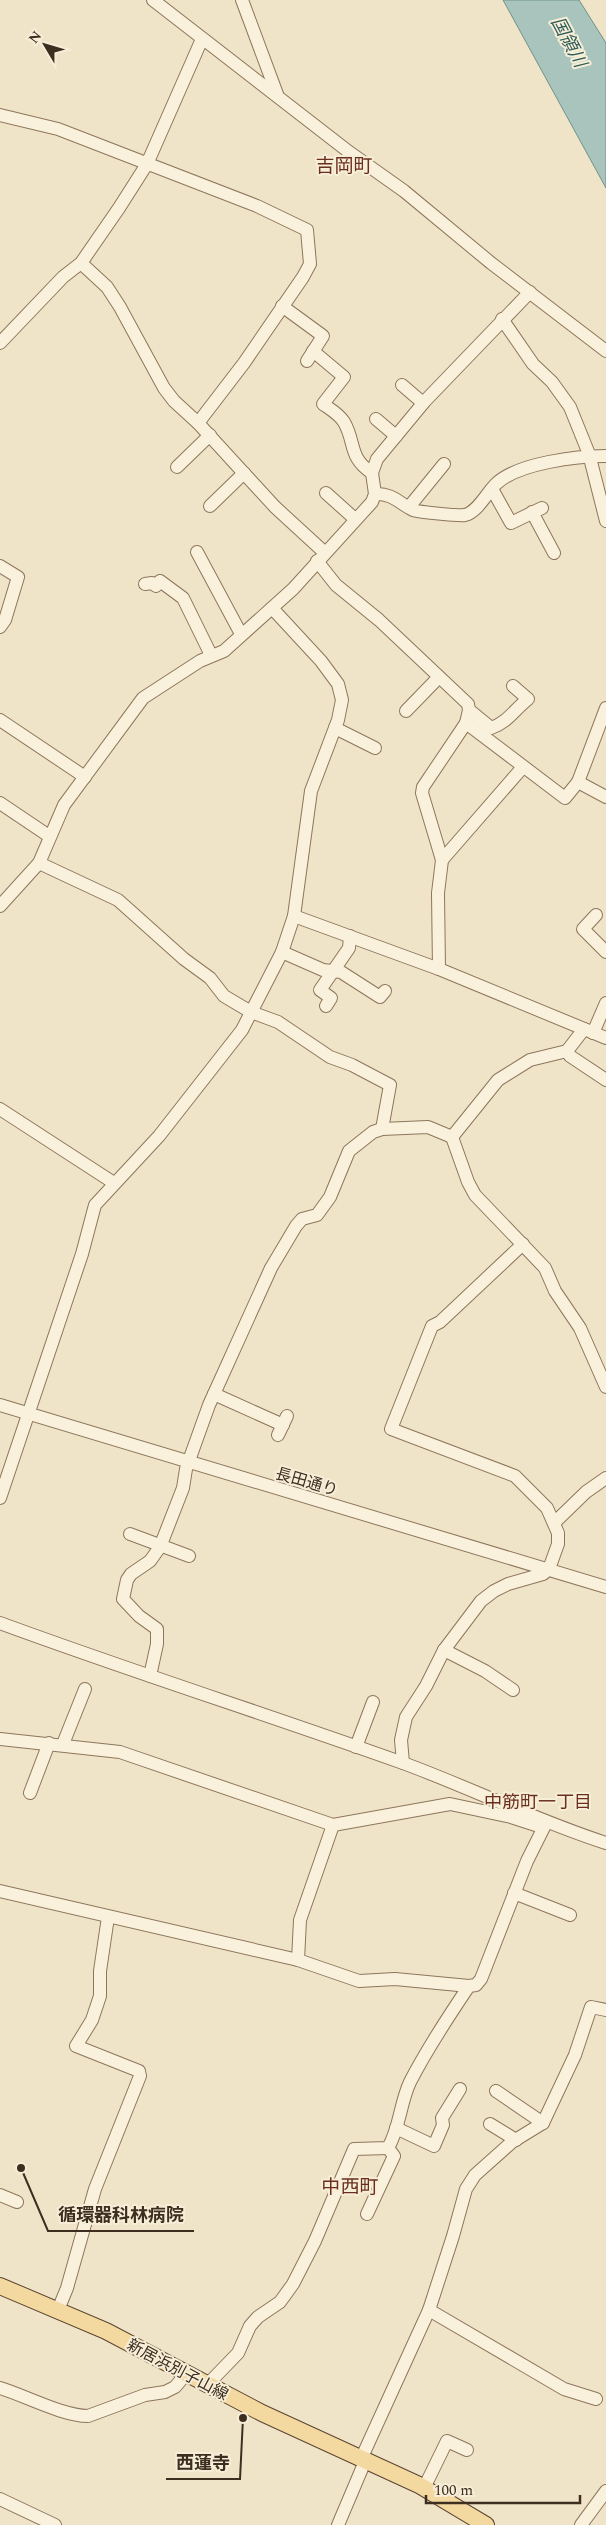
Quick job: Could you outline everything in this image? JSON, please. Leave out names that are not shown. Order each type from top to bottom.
[{"type":"main road","name":"新居浜別子山線","points":[[0,2286],[106,2331],[262,2413],[364,2458],[424,2488],[486,2525]]},
{"type":"street","points":[[153,0],[277,94],[349,152],[404,191],[606,351]]},
{"type":"street","points":[[242,0],[277,94]]},
{"type":"street","points":[[0,343],[63,277],[81,263],[147,164],[202,39]]},
{"type":"street","points":[[0,115],[58,129],[257,206],[308,230],[310,264],[244,363],[198,423]]},
{"type":"street","points":[[81,263],[106,287],[120,307],[164,388],[174,401],[210,435],[320,556],[336,585],[379,620],[468,704],[469,710],[466,723],[423,787],[422,793],[442,860],[438,893],[439,969]]},
{"type":"street","points":[[0,906],[39,863],[49,836],[64,805],[143,698],[211,655],[224,651],[293,589],[320,556],[372,502],[375,494],[372,473],[377,459],[423,403],[530,292]]},
{"type":"street","points":[[282,306],[323,336],[310,356],[344,377],[323,404],[344,423],[354,455],[361,466],[372,473]]},
{"type":"street","points":[[502,319],[533,364],[552,382],[570,407],[590,456],[606,521]]},
{"type":"street","points":[[402,385],[423,403]]},
{"type":"street","points":[[376,419],[396,436]]},
{"type":"street","points":[[177,467],[210,435]]},
{"type":"street","points":[[375,494],[393,496],[420,513],[463,516],[471,513],[498,482],[515,472],[556,461],[590,456],[606,456]]},
{"type":"street","points":[[409,507],[444,464]]},
{"type":"street","points":[[210,506],[244,473]]},
{"type":"street","points":[[492,489],[511,524],[537,510],[554,554]]},
{"type":"street","points":[[326,493],[355,519]]},
{"type":"street","points":[[197,552],[241,634]]},
{"type":"street","points":[[0,566],[18,577],[5,620],[0,627]]},
{"type":"street","points":[[145,584],[152,583],[156,586],[160,581],[183,598],[211,655]]},
{"type":"street","points":[[0,1498],[82,1254],[95,1205],[159,1136],[242,1030],[282,952],[294,916],[311,791],[336,726],[342,700],[338,684],[321,661],[272,608]]},
{"type":"street","points":[[406,711],[439,677]]},
{"type":"street","points":[[469,710],[491,728],[507,721],[508,712],[528,699],[514,686]]},
{"type":"street","points":[[466,723],[565,798],[578,782],[606,708]]},
{"type":"street","points":[[0,720],[85,777]]},
{"type":"street","points":[[336,726],[376,745]]},
{"type":"street","points":[[442,860],[523,767]]},
{"type":"street","points":[[578,782],[606,797]]},
{"type":"street","points":[[0,802],[49,836]]},
{"type":"street","points":[[39,863],[118,900],[184,959],[210,978],[224,996],[251,1012],[278,1022],[330,1056],[390,1085],[382,1129]]},
{"type":"street","points":[[596,915],[583,928],[606,952]]},
{"type":"street","points":[[294,916],[439,969],[606,1038]]},
{"type":"street","points":[[326,1006],[332,998],[320,990],[349,948],[350,936]]},
{"type":"street","points":[[282,952],[323,970],[341,972],[380,997],[384,991]]},
{"type":"street","points":[[452,1137],[498,1080],[530,1060],[567,1051],[588,1031],[606,1003]]},
{"type":"street","points":[[567,1051],[570,1056],[606,1080]]},
{"type":"street","points":[[0,1109],[114,1183]]},
{"type":"street","points":[[150,1676],[158,1644],[157,1629],[134,1610],[123,1595],[131,1574],[150,1562],[160,1547],[183,1488],[189,1461],[214,1394],[271,1268],[296,1226],[302,1219],[317,1214],[330,1197],[349,1151],[373,1132],[382,1129],[428,1127],[452,1137],[468,1182],[475,1195],[545,1268],[555,1291],[580,1328],[606,1387]]},
{"type":"street","points":[[403,1763],[401,1740],[406,1716],[426,1686],[444,1650],[481,1601],[494,1590],[544,1574],[549,1569],[558,1544],[558,1532],[554,1523],[538,1498],[515,1476],[391,1429],[432,1326],[440,1322],[523,1244]]},
{"type":"street","points":[[214,1394],[248,1415],[283,1425]]},
{"type":"street","name":"長田通り","points":[[0,1405],[606,1587]]},
{"type":"street","points":[[554,1523],[586,1492],[606,1478]]},
{"type":"street","points":[[130,1534],[160,1547],[189,1556]]},
{"type":"street","points":[[0,1623],[403,1763],[521,1810],[545,1825]]},
{"type":"street","points":[[444,1650],[485,1671],[513,1690]]},
{"type":"street","points":[[63,1744],[85,1689]]},
{"type":"street","points":[[356,1747],[372,1702]]},
{"type":"street","points":[[0,1739],[63,1744],[120,1752],[333,1825],[450,1804],[545,1825],[606,1843]]},
{"type":"street","points":[[30,1793],[49,1743]]},
{"type":"street","points":[[298,1960],[300,1920],[333,1825]]},
{"type":"street","points":[[0,1891],[298,1960],[358,1981],[395,1979],[469,1986],[476,1985],[481,1979],[527,1861],[545,1825]]},
{"type":"street","points":[[514,1893],[570,1916]]},
{"type":"street","points":[[58,2310],[68,2288],[95,2189],[140,2076],[139,2071],[76,2046],[92,2020],[100,1996],[100,1971],[108,1917]]},
{"type":"street","points":[[388,2148],[410,2083],[439,2031],[469,1986]]},
{"type":"street","points":[[338,2525],[364,2458],[429,2310],[454,2236],[466,2189],[475,2175],[516,2140],[543,2123],[575,2054],[591,2007],[606,2010]]},
{"type":"street","points":[[396,2128],[434,2146],[443,2125],[442,2118],[460,2089]]},
{"type":"street","points":[[496,2092],[543,2123]]},
{"type":"street","points":[[490,2124],[516,2140]]},
{"type":"street","points":[[367,2214],[394,2156],[388,2148]]},
{"type":"street","points":[[208,2384],[238,2353],[250,2326],[258,2317],[280,2302],[293,2284],[315,2241],[354,2149],[388,2148]]},
{"type":"street","points":[[0,2195],[17,2202]]},
{"type":"street","points":[[429,2310],[564,2389],[596,2399]]},
{"type":"street","points":[[0,2388],[62,2411],[78,2416],[88,2416],[145,2395],[165,2392],[175,2387],[187,2373]]},
{"type":"street","points":[[424,2488],[448,2441],[467,2450]]},
{"type":"street","points":[[581,2525],[606,2491]]},
{"type":"street","points":[[0,2499],[55,2525]]},
{"type":"water","name":"国領川","points":[[503,0],[579,0],[606,43],[606,188]]},
{"type":"place","name":"循環器科林病院","points":[[21,2168]]},
{"type":"place","name":"西蓮寺","points":[[243,2418]]},
{"type":"district","name":"吉岡町","points":[[344,165]]},
{"type":"district","name":"中筋町一丁目","points":[[538,1802]]},
{"type":"district","name":"中西町","points":[[350,2186]]}]
